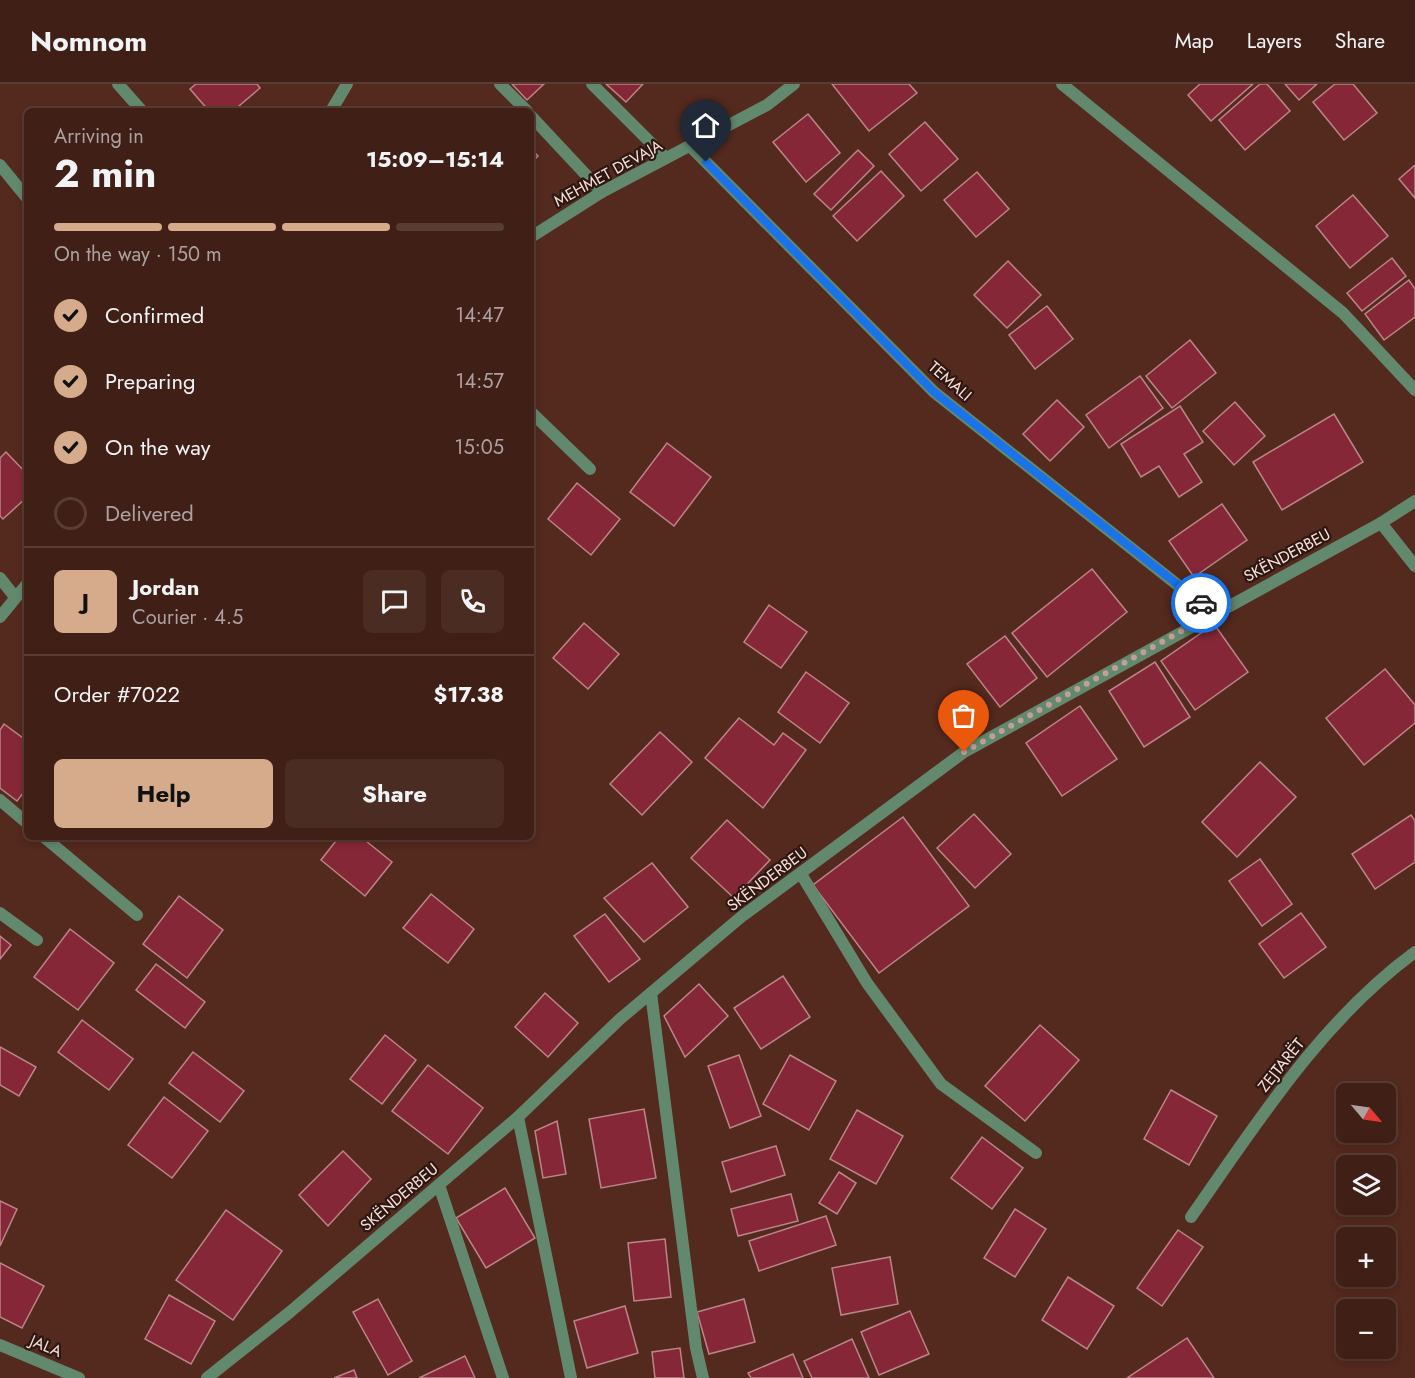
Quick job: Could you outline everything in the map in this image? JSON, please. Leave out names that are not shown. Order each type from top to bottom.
[{"type":"street","points":[[118,84],[139,108]]},
{"type":"street","points":[[333,108],[347,84]]},
{"type":"street","points":[[500,84],[524,108]]},
{"type":"street","points":[[592,84],[666,158]]},
{"type":"street","name":"MEHMET DEVAJA","points":[[534,235],[602,192],[767,105],[780,88],[794,84]]},
{"type":"street","points":[[1062,84],[1343,313],[1415,390]]},
{"type":"street","points":[[534,119],[602,192]]},
{"type":"street","name":"TEMALI","points":[[690,146],[934,392],[1214,613]]},
{"type":"street","points":[[0,165],[24,194]]},
{"type":"street","points":[[534,415],[590,470]]},
{"type":"street","name":"SKËNDERBEU","points":[[207,1378],[518,1117],[620,1019],[741,917],[964,752],[1381,523],[1415,501]]},
{"type":"street","points":[[1381,523],[1415,566]]},
{"type":"street","points":[[0,578],[15,597]]},
{"type":"street","points":[[0,617],[24,587]]},
{"type":"street","points":[[0,800],[24,820]]},
{"type":"street","points":[[48,840],[137,915]]},
{"type":"street","points":[[801,874],[867,984],[941,1084],[1036,1153]]},
{"type":"street","points":[[0,913],[37,940]]},
{"type":"street","name":"ZEJTARËT","points":[[1191,1216],[1295,1069],[1386,973],[1415,952]]},
{"type":"street","points":[[651,993],[696,1348],[703,1378]]},
{"type":"street","points":[[518,1117],[570,1378]]},
{"type":"street","points":[[439,1185],[503,1378]]},
{"type":"street","name":"JALA","points":[[0,1345],[79,1378]]},
{"type":"building","points":[[196,84],[257,84],[260,88],[237,108],[206,108],[190,89]]},
{"type":"building","points":[[512,84],[544,84],[527,100]]},
{"type":"building","points":[[606,84],[643,84],[626,102]]},
{"type":"building","points":[[832,84],[909,84],[917,93],[869,131]]},
{"type":"building","points":[[1200,84],[1253,84],[1211,121],[1188,95]]},
{"type":"building","points":[[1260,84],[1267,84],[1290,111],[1245,150],[1219,120]]},
{"type":"building","points":[[1285,84],[1317,84],[1299,100]]},
{"type":"building","points":[[1335,84],[1353,84],[1377,113],[1344,140],[1313,102]]},
{"type":"building","points":[[808,114],[840,153],[806,182],[773,142]]},
{"type":"building","points":[[925,122],[958,159],[921,191],[889,154]]},
{"type":"building","points":[[858,150],[874,166],[831,210],[814,194]]},
{"type":"building","points":[[1415,165],[1415,198],[1399,179]]},
{"type":"building","points":[[881,171],[904,196],[857,241],[833,216]]},
{"type":"building","points":[[977,172],[1009,209],[976,237],[944,200]]},
{"type":"building","points":[[1353,195],[1388,236],[1350,268],[1316,226]]},
{"type":"building","points":[[1392,258],[1406,276],[1362,311],[1347,293]]},
{"type":"building","points":[[1008,261],[1041,295],[1007,328],[974,295]]},
{"type":"building","points":[[1409,280],[1415,289],[1415,317],[1384,340],[1365,314]]},
{"type":"building","points":[[1047,306],[1073,339],[1035,369],[1009,335]]},
{"type":"building","points":[[1190,340],[1216,373],[1172,408],[1146,376]]},
{"type":"building","points":[[1140,376],[1163,408],[1109,448],[1086,415]]},
{"type":"building","points":[[1057,400],[1084,427],[1050,461],[1023,434]]},
{"type":"building","points":[[1235,402],[1265,436],[1234,465],[1203,431]]},
{"type":"building","points":[[1180,406],[1203,442],[1184,454],[1202,482],[1179,497],[1159,466],[1141,477],[1121,444]]},
{"type":"building","points":[[1334,414],[1363,462],[1282,510],[1253,462]]},
{"type":"building","points":[[667,443],[711,477],[674,526],[630,492]]},
{"type":"building","points":[[6,452],[24,471],[24,500],[3,519],[0,516],[0,458]]},
{"type":"building","points":[[577,483],[620,519],[591,555],[548,519]]},
{"type":"building","points":[[1222,504],[1247,540],[1194,577],[1169,541]]},
{"type":"building","points":[[1092,569],[1127,612],[1047,677],[1012,633]]},
{"type":"building","points":[[769,605],[807,632],[781,668],[744,642]]},
{"type":"building","points":[[584,623],[619,654],[588,689],[553,658]]},
{"type":"building","points":[[1214,624],[1248,672],[1195,710],[1161,661]]},
{"type":"building","points":[[1005,636],[1037,678],[1000,707],[967,664]]},
{"type":"building","points":[[1155,662],[1190,717],[1144,747],[1109,691]]},
{"type":"building","points":[[1385,669],[1415,705],[1415,723],[1364,765],[1326,718]]},
{"type":"building","points":[[806,672],[849,703],[820,743],[778,712]]},
{"type":"building","points":[[1080,706],[1117,759],[1062,796],[1026,743]]},
{"type":"building","points":[[739,718],[774,745],[783,733],[806,750],[763,808],[705,758]]},
{"type":"building","points":[[4,724],[24,739],[24,792],[17,801],[0,788],[0,730]]},
{"type":"building","points":[[660,732],[692,762],[642,815],[610,784]]},
{"type":"building","points":[[1260,762],[1296,797],[1237,857],[1202,822]]},
{"type":"building","points":[[974,814],[1011,854],[975,888],[937,848]]},
{"type":"building","points":[[1411,815],[1415,821],[1415,862],[1375,889],[1352,854]]},
{"type":"building","points":[[903,817],[969,906],[879,973],[813,885]]},
{"type":"building","points":[[727,820],[770,860],[734,898],[691,858]]},
{"type":"building","points":[[337,840],[365,840],[392,862],[365,896],[321,860]]},
{"type":"building","points":[[1260,859],[1292,904],[1262,926],[1229,881]]},
{"type":"building","points":[[652,863],[688,907],[644,942],[604,898]]},
{"type":"building","points":[[431,894],[474,929],[448,963],[403,928]]},
{"type":"building","points":[[179,896],[223,930],[187,978],[143,944]]},
{"type":"building","points":[[1301,913],[1326,947],[1284,978],[1259,944]]},
{"type":"building","points":[[605,914],[640,959],[609,982],[574,936]]},
{"type":"building","points":[[70,929],[114,963],[78,1010],[34,977]]},
{"type":"building","points":[[0,936],[11,945],[0,959]]},
{"type":"building","points":[[156,964],[205,1002],[185,1028],[136,990]]},
{"type":"building","points":[[783,976],[810,1017],[761,1049],[734,1008]]},
{"type":"building","points":[[699,984],[728,1016],[685,1057],[664,1016]]},
{"type":"building","points":[[545,993],[578,1023],[548,1057],[515,1027]]},
{"type":"building","points":[[82,1020],[133,1059],[109,1090],[58,1052]]},
{"type":"building","points":[[1040,1025],[1079,1060],[1025,1121],[985,1086]]},
{"type":"building","points":[[385,1035],[416,1060],[382,1104],[350,1079]]},
{"type":"building","points":[[0,1047],[36,1067],[19,1096],[0,1085]]},
{"type":"building","points":[[193,1052],[244,1091],[220,1122],[169,1083]]},
{"type":"building","points":[[739,1055],[761,1116],[730,1128],[708,1066]]},
{"type":"building","points":[[790,1055],[836,1081],[809,1130],[763,1104]]},
{"type":"building","points":[[428,1065],[483,1108],[448,1154],[392,1111]]},
{"type":"building","points":[[1171,1090],[1217,1116],[1189,1165],[1144,1139]]},
{"type":"building","points":[[164,1097],[208,1131],[172,1178],[128,1145]]},
{"type":"building","points":[[644,1109],[656,1178],[601,1188],[589,1119]]},
{"type":"building","points":[[857,1110],[903,1136],[876,1184],[830,1159]]},
{"type":"building","points":[[557,1121],[566,1174],[543,1178],[535,1131]]},
{"type":"building","points":[[982,1137],[1023,1168],[992,1209],[951,1178]]},
{"type":"building","points":[[776,1146],[785,1175],[731,1192],[722,1162]]},
{"type":"building","points":[[343,1151],[371,1179],[328,1226],[299,1195]]},
{"type":"building","points":[[839,1172],[856,1183],[837,1214],[819,1203]]},
{"type":"building","points":[[505,1188],[535,1238],[486,1268],[456,1218]]},
{"type":"building","points":[[791,1194],[798,1221],[738,1236],[731,1209]]},
{"type":"building","points":[[0,1201],[17,1209],[0,1246]]},
{"type":"building","points":[[1015,1209],[1046,1229],[1015,1277],[984,1258]]},
{"type":"building","points":[[226,1210],[282,1251],[233,1320],[176,1280]]},
{"type":"building","points":[[826,1216],[836,1245],[759,1271],[749,1241]]},
{"type":"building","points":[[1178,1230],[1203,1247],[1162,1306],[1137,1288]]},
{"type":"building","points":[[665,1239],[671,1297],[634,1301],[628,1243]]},
{"type":"building","points":[[890,1257],[898,1304],[841,1315],[832,1268]]},
{"type":"building","points":[[0,1263],[44,1286],[22,1328],[0,1317]]},
{"type":"building","points":[[1068,1277],[1114,1306],[1087,1349],[1042,1320]]},
{"type":"building","points":[[169,1295],[215,1321],[191,1364],[145,1339]]},
{"type":"building","points":[[378,1299],[412,1361],[388,1375],[353,1312]]},
{"type":"building","points":[[744,1299],[755,1342],[709,1354],[697,1312]]},
{"type":"building","points":[[625,1306],[638,1353],[587,1368],[574,1321]]},
{"type":"building","points":[[910,1311],[929,1354],[879,1375],[861,1332]]},
{"type":"building","points":[[1187,1338],[1214,1378],[1127,1378]]},
{"type":"building","points":[[852,1339],[869,1378],[812,1378],[804,1361]]},
{"type":"building","points":[[680,1348],[684,1378],[655,1378],[652,1352]]},
{"type":"building","points":[[793,1354],[803,1378],[751,1378],[748,1373]]},
{"type":"building","points":[[465,1356],[475,1378],[419,1378]]},
{"type":"building","points":[[354,1370],[357,1378],[334,1378]]},
{"type":"way so far","points":[[964,752],[1214,613],[1201,603]]},
{"type":"route","points":[[706,162],[934,392],[1201,603]]}]
